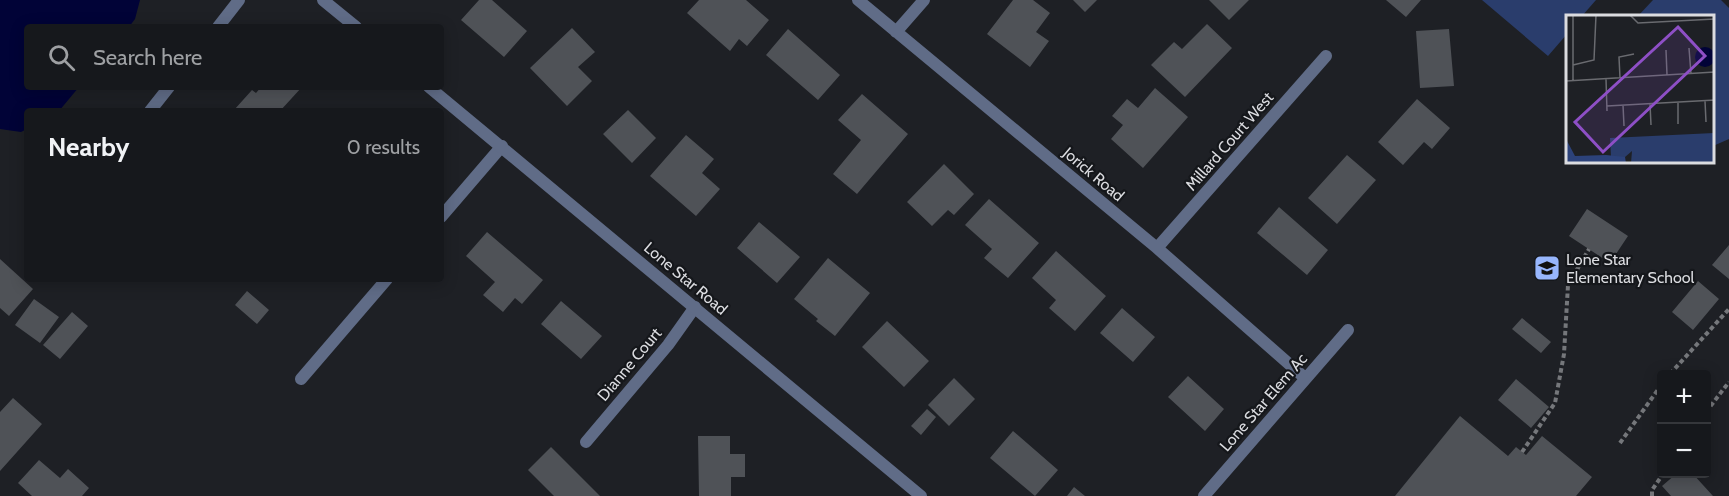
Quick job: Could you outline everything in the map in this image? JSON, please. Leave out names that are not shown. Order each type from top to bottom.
[{"type":"street","points":[[220,24],[239,0]]},
{"type":"street","points":[[323,0],[352,24]]},
{"type":"street","name":"Jorick Road","points":[[858,0],[1157,248],[1305,378]]},
{"type":"street","points":[[896,32],[924,0]]},
{"type":"street","name":"Millard Court West","points":[[1157,248],[1326,56]]},
{"type":"street","points":[[152,108],[167,90]]},
{"type":"street","name":"Lone Star Road","points":[[433,90],[921,496]]},
{"type":"street","points":[[444,214],[502,147]]},
{"type":"street","points":[[301,379],[384,282]]},
{"type":"street","name":"Dianne Court","points":[[586,442],[668,345],[695,307]]},
{"type":"street","name":"Lone Star Elem Ac","points":[[1204,496],[1348,330]]},
{"type":"path","points":[[1522,452],[1555,403],[1564,354],[1568,285],[1589,249]]},
{"type":"path","points":[[1674,370],[1729,309]]},
{"type":"path","points":[[1711,406],[1729,382]]},
{"type":"path","points":[[1620,443],[1657,391]]},
{"type":"path","points":[[1652,496],[1652,490],[1660,478]]},
{"type":"shaded area","points":[[0,0],[140,0],[135,19],[131,24],[24,24],[24,90],[76,90],[62,108],[24,108],[24,130],[0,129]]},
{"type":"shaded area","points":[[1482,0],[1596,0],[1583,15],[1566,15],[1566,35],[1548,56]]},
{"type":"shaded area","points":[[1653,0],[1721,0],[1729,8],[1729,139],[1714,146],[1714,15],[1639,15]]},
{"type":"building","points":[[479,0],[492,0],[527,31],[504,57],[461,20]]},
{"type":"building","points":[[699,0],[746,0],[769,20],[747,46],[739,39],[730,51],[687,13]]},
{"type":"building","points":[[1013,0],[1033,0],[1050,13],[1036,32],[1049,41],[1030,67],[987,34]]},
{"type":"building","points":[[1073,0],[1097,0],[1085,12]]},
{"type":"building","points":[[1209,0],[1249,0],[1229,20]]},
{"type":"building","points":[[1386,0],[1421,0],[1406,17]]},
{"type":"building","points":[[1207,24],[1232,48],[1185,97],[1151,65],[1174,42],[1182,49]]},
{"type":"building","points":[[572,28],[595,52],[578,67],[592,81],[567,106],[530,68]]},
{"type":"building","points":[[788,29],[840,75],[818,100],[766,55]]},
{"type":"building","points":[[1449,29],[1454,86],[1420,88],[1416,31]]},
{"type":"building","points":[[1155,88],[1188,117],[1143,168],[1111,139],[1123,125],[1112,116],[1127,99],[1138,108]]},
{"type":"building","points":[[252,90],[256,93],[258,90],[299,90],[283,108],[236,108]]},
{"type":"building","points":[[862,94],[908,134],[857,194],[833,174],[861,140],[838,120]]},
{"type":"building","points":[[1417,99],[1450,128],[1432,149],[1424,142],[1403,165],[1378,142]]},
{"type":"building","points":[[628,110],[656,138],[632,163],[603,134]]},
{"type":"building","points":[[686,135],[714,159],[702,173],[720,189],[696,216],[650,176]]},
{"type":"building","points":[[1347,155],[1376,180],[1337,224],[1308,198]]},
{"type":"building","points":[[944,164],[974,194],[954,215],[948,210],[932,226],[907,202]]},
{"type":"building","points":[[989,199],[1039,243],[1008,278],[984,258],[992,249],[965,225]]},
{"type":"building","points":[[1279,207],[1328,250],[1307,275],[1257,233]]},
{"type":"building","points":[[1587,209],[1628,236],[1610,263],[1569,236]]},
{"type":"building","points":[[759,222],[800,257],[777,283],[737,248]]},
{"type":"building","points":[[487,232],[543,280],[522,304],[515,298],[503,312],[483,295],[495,282],[466,256]]},
{"type":"building","points":[[1729,245],[1729,279],[1712,265]]},
{"type":"building","points":[[1056,251],[1106,296],[1075,331],[1049,308],[1056,300],[1032,278]]},
{"type":"building","points":[[828,258],[870,293],[835,336],[794,299]]},
{"type":"building","points":[[0,259],[33,289],[9,316],[0,308]]},
{"type":"building","points":[[1698,281],[1719,299],[1693,330],[1672,312]]},
{"type":"building","points":[[247,291],[269,310],[257,324],[235,305]]},
{"type":"building","points":[[34,299],[59,317],[40,343],[15,325]]},
{"type":"building","points":[[561,301],[602,336],[581,359],[541,324]]},
{"type":"building","points":[[1122,308],[1155,337],[1133,362],[1100,333]]},
{"type":"building","points":[[72,312],[88,326],[60,359],[43,345]]},
{"type":"building","points":[[1522,318],[1551,342],[1541,353],[1512,329]]},
{"type":"building","points":[[887,321],[929,361],[904,387],[862,347]]},
{"type":"building","points":[[1188,376],[1224,409],[1205,431],[1168,397]]},
{"type":"building","points":[[954,378],[975,399],[949,426],[928,405]]},
{"type":"building","points":[[1516,379],[1549,407],[1531,428],[1498,400]]},
{"type":"building","points":[[13,398],[42,424],[0,471],[0,412]]},
{"type":"building","points":[[927,409],[936,417],[921,435],[911,426]]},
{"type":"building","points":[[1460,416],[1508,456],[1516,447],[1526,455],[1542,436],[1592,477],[1576,496],[1395,496]]},
{"type":"building","points":[[1013,431],[1058,470],[1035,496],[990,458]]},
{"type":"building","points":[[698,436],[730,436],[730,454],[745,454],[745,477],[731,477],[731,496],[699,496]]},
{"type":"building","points":[[551,447],[600,496],[554,496],[528,470]]},
{"type":"building","points":[[39,460],[60,478],[68,469],[89,488],[82,496],[32,496],[18,483]]},
{"type":"building","points":[[1671,478],[1697,478],[1713,496],[1671,496],[1662,486]]},
{"type":"building","points":[[1074,487],[1085,496],[1067,496]]},
{"type":"place","name":"Lone Star Elementary School","points":[[1547,268]]}]
